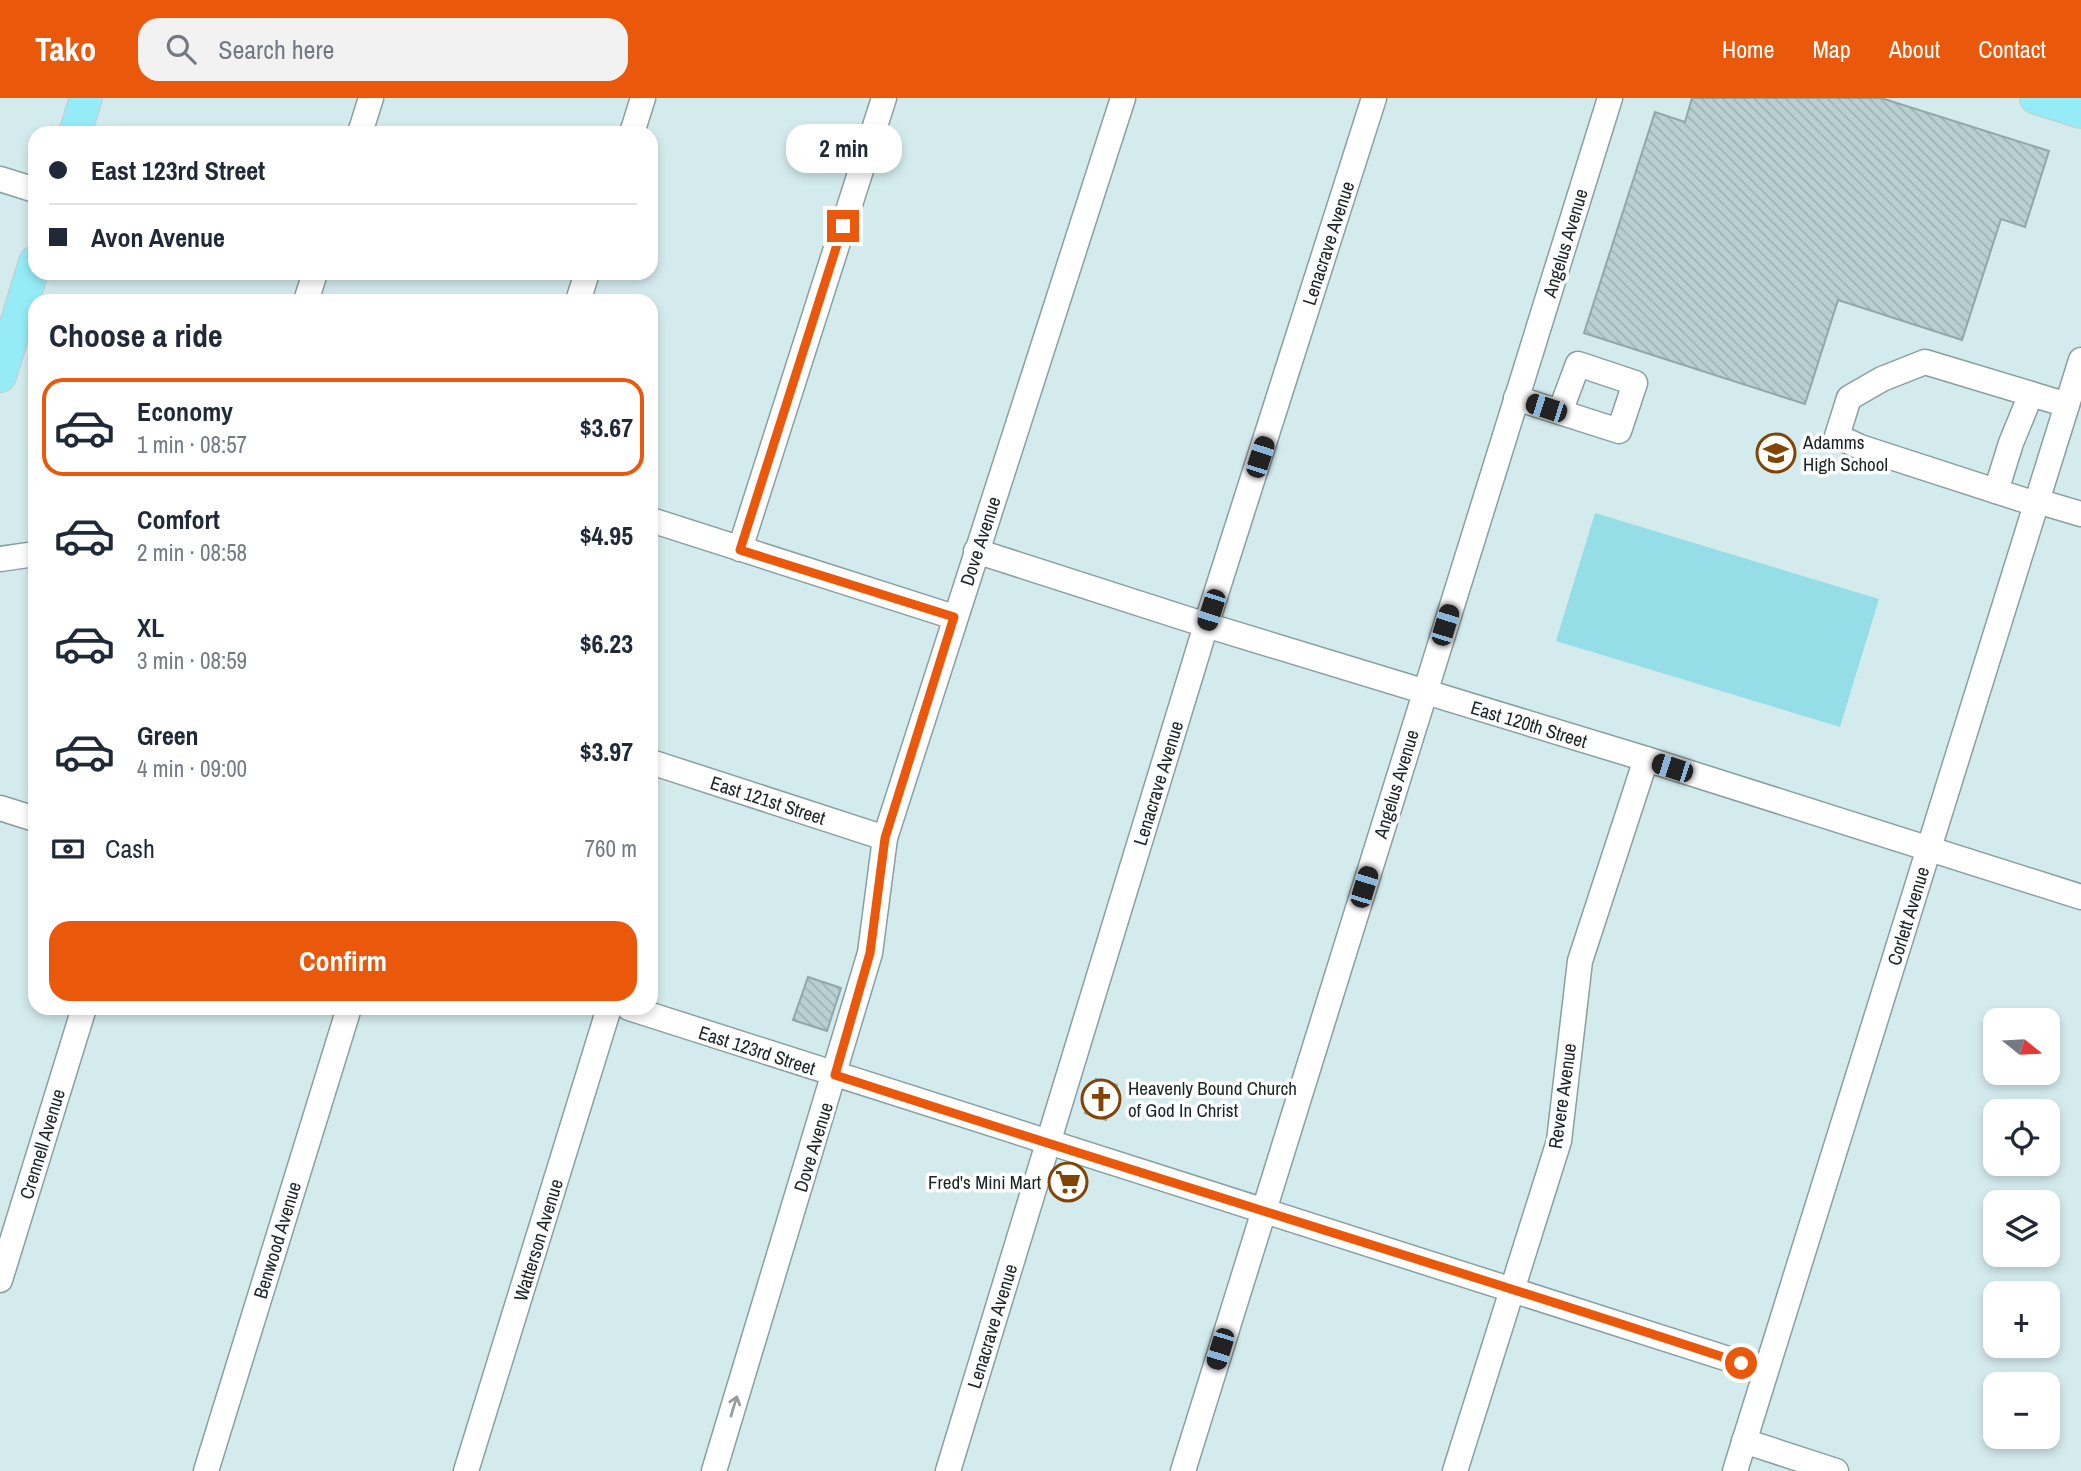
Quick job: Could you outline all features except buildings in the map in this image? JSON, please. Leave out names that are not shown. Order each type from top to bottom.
[{"type":"main road","points":[[77,126],[86,98]]},
{"type":"main road","points":[[2036,98],[2081,112]]},
{"type":"main road","points":[[3,358],[29,280]]},
{"type":"street","points":[[361,126],[371,98]]},
{"type":"street","points":[[634,126],[643,98]]},
{"type":"street","points":[[740,550],[884,98]]},
{"type":"street","name":"Dove Avenue","points":[[714,1471],[870,953],[885,838],[1123,98]]},
{"type":"street","name":"Lenacrave Avenue","points":[[948,1471],[1206,625],[1374,98]]},
{"type":"street","name":"Angelus Avenue","points":[[1183,1471],[1610,98]]},
{"type":"street","points":[[0,179],[28,188]]},
{"type":"street","name":"Corlett Avenue","points":[[1735,1471],[2037,502],[2073,395],[2081,360]]},
{"type":"street","points":[[2073,395],[2031,394],[1925,362],[1882,379],[1849,398],[1837,436],[1860,447],[1996,492],[2081,514]]},
{"type":"street","points":[[1996,492],[2011,443],[2031,394]]},
{"type":"street","points":[[1516,398],[1560,412]]},
{"type":"street","points":[[658,522],[954,617]]},
{"type":"street","name":"East 120th Street","points":[[976,551],[2081,897]]},
{"type":"street","points":[[0,559],[28,555]]},
{"type":"street","name":"Revere Avenue","points":[[1455,1471],[1559,1141],[1580,961],[1646,759]]},
{"type":"street","name":"East 121st Street","points":[[658,764],[885,838]]},
{"type":"street","points":[[0,808],[28,816]]},
{"type":"street","name":"Crennell Avenue","points":[[0,1280],[82,1015]]},
{"type":"street","name":"Benwood Avenue","points":[[206,1471],[347,1015]]},
{"type":"street","name":"Watterson Avenue","points":[[466,1471],[608,1015]]},
{"type":"street","name":"East 123rd Street","points":[[651,1015],[1048,1144],[1513,1288],[1766,1371]]},
{"type":"street","points":[[1744,1441],[1836,1471]]},
{"type":"shaded area","points":[[1595,513],[1879,599],[1840,727],[1556,641]]},
{"type":"place","name":"Adamms High School","points":[[1776,453]]},
{"type":"place","name":"Heavenly Bound Church of God In Christ","points":[[1101,1099]]},
{"type":"place","name":"Fred's Mini Mart","points":[[1068,1182]]},
{"type":"route","points":[[843,226],[740,550],[954,617],[885,838],[870,953],[835,1075],[1513,1288],[1741,1363]]}]
